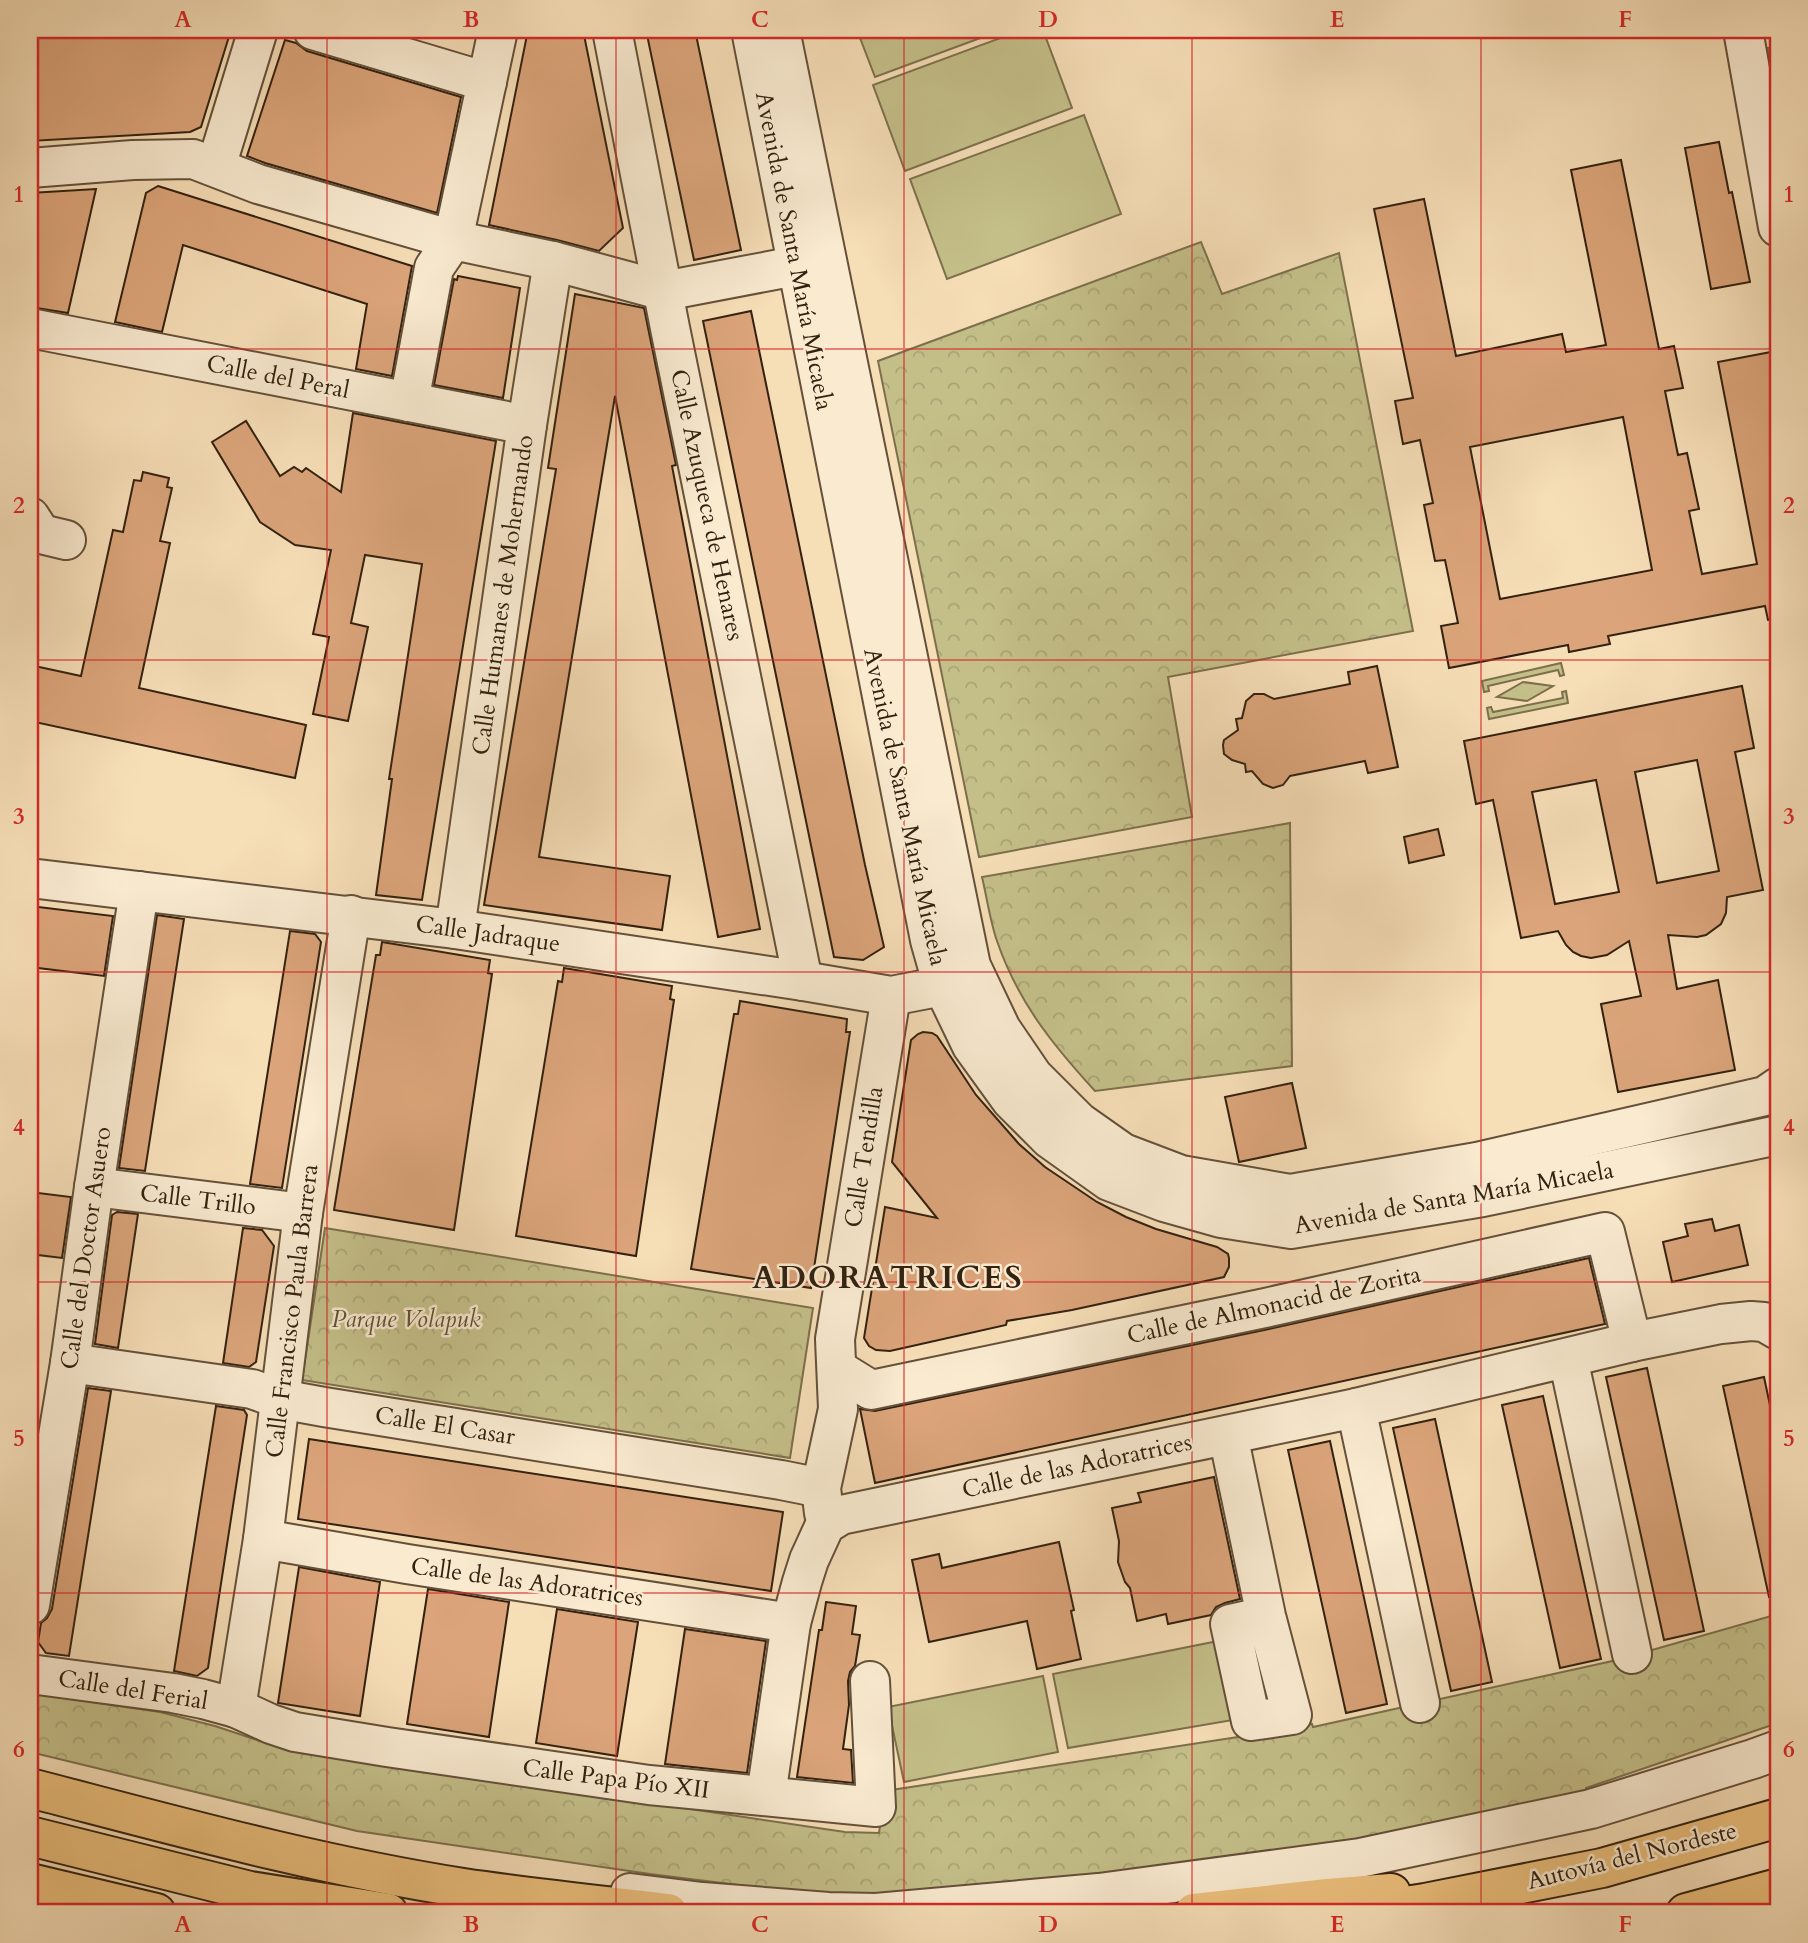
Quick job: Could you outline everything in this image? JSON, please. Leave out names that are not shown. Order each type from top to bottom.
[{"type":"highway","points":[[30,1788],[246,1845],[354,1867],[463,1888],[668,1913]]},
{"type":"highway","name":"Autovía del Nordeste","points":[[1360,1913],[1602,1868],[1778,1818]]},
{"type":"highway","points":[[30,1836],[250,1891],[388,1913]]},
{"type":"highway","points":[[1194,1913],[1328,1898],[1529,1882]]},
{"type":"highway","points":[[30,1883],[156,1913]]},
{"type":"highway","points":[[1686,1913],[1778,1888]]},
{"type":"street","points":[[216,167],[258,30]]},
{"type":"street","points":[[313,30],[487,82]]},
{"type":"street","points":[[409,402],[434,268],[453,240],[498,30]]},
{"type":"street","name":"Calle Azuqueca de Henares","points":[[612,30],[803,981]]},
{"type":"street","name":"Avenida de Santa María Micaela","points":[[751,30],[812,262],[971,966],[1001,1029],[1033,1076],[1079,1122],[1123,1153],[1181,1175],[1290,1194],[1477,1162],[1765,1096],[1778,1087]]},
{"type":"street","name":"Avenida de Santa María Micaela","points":[[780,30],[812,262],[927,927],[943,986],[972,1046],[1011,1100],[1050,1139],[1109,1181],[1164,1202],[1221,1218],[1291,1229],[1483,1197],[1778,1135]]},
{"type":"street","points":[[1743,30],[1778,227]]},
{"type":"street","points":[[30,168],[133,160],[193,159],[258,184],[453,240],[553,261],[664,291],[812,262]]},
{"type":"street","name":"Calle Humanes de Mohernando","points":[[454,929],[553,261]]},
{"type":"street","name":"Calle del Peral","points":[[30,328],[527,425]]},
{"type":"street","points":[[30,517],[41,534],[66,540]]},
{"type":"street","name":"Calle Jadraque","points":[[30,878],[454,929],[891,996],[943,986]]},
{"type":"street","name":"Calle del Doctor Asuero","points":[[30,1605],[139,891]]},
{"type":"street","name":"Calle Francisco Paula Barrera","points":[[236,1708],[263,1539],[303,1213],[351,915]]},
{"type":"street","name":"Calle Tendilla","points":[[823,1507],[838,1409],[835,1339],[891,996]]},
{"type":"street","name":"Calle Trillo","points":[[94,1187],[303,1213]]},
{"type":"street","name":"Calle de Almonacid de Zorita","points":[[837,1368],[871,1390],[1265,1308],[1605,1232],[1632,1342]]},
{"type":"street","name":"Calle de las Adoratrices","points":[[823,1507],[841,1515],[1356,1408],[1632,1342],[1737,1322],[1764,1322],[1778,1330]]},
{"type":"street","points":[[1568,1358],[1632,1654]]},
{"type":"street","name":"Calle El Casar","points":[[69,1363],[252,1389],[280,1399],[780,1479],[823,1507]]},
{"type":"street","points":[[1356,1408],[1420,1703]]},
{"type":"street","points":[[1228,1435],[1266,1615]]},
{"type":"street","points":[[766,1796],[791,1623],[823,1507]]},
{"type":"street","name":"Calle de las Adoratrices","points":[[263,1539],[791,1623]]},
{"type":"street","name":"Calle del Ferial","points":[[30,1674],[173,1693],[236,1708]]},
{"type":"street","name":"Calle Papa Pío XII","points":[[236,1708],[295,1732],[519,1767],[649,1785],[876,1807],[870,1681]]},
{"type":"street","points":[[246,1845],[702,1902],[876,1913],[1099,1893],[1360,1858],[1591,1809],[1778,1749]]},
{"type":"green space","points":[[857,30],[1002,30],[875,77]]},
{"type":"green space","points":[[1022,30],[1043,30],[1072,108],[905,171],[873,85]]},
{"type":"green space","points":[[1774,30],[1778,30],[1778,105],[1768,48],[1777,46]]},
{"type":"green space","points":[[1084,115],[1121,214],[947,279],[910,179]]},
{"type":"green space","points":[[1201,242],[1222,294],[1339,253],[1413,631],[1168,677],[1192,817],[979,857],[878,361]]},
{"type":"green space","points":[[1561,663],[1564,675],[1560,676],[1558,670],[1488,686],[1489,691],[1484,692],[1482,681]]},
{"type":"green space","points":[[1523,682],[1553,686],[1527,701],[1497,697]]},
{"type":"green space","points":[[1566,691],[1568,703],[1489,719],[1487,708],[1491,707],[1493,712],[1563,698],[1562,692]]},
{"type":"green space","points":[[1290,823],[1292,1066],[1095,1091],[1051,1039],[1015,984],[995,933],[982,877]]},
{"type":"green space","name":"Parque Volapuk","points":[[325,1228],[813,1308],[790,1458],[302,1380]]},
{"type":"green space","points":[[1778,1614],[1778,1723],[1586,1788],[1586,1795],[1364,1843],[984,1893],[866,1901],[650,1874],[357,1831],[30,1752],[30,1693],[160,1712],[215,1726],[281,1748],[845,1832],[879,1833],[885,1791],[1312,1724],[1313,1727],[1617,1660]]},
{"type":"green space","points":[[1218,1641],[1233,1720],[1068,1748],[1053,1674]]},
{"type":"green space","points":[[1043,1676],[1058,1752],[904,1782],[888,1707]]},
{"type":"building","points":[[30,30],[231,30],[201,127],[190,132],[30,141]]},
{"type":"building","points":[[528,30],[583,30],[623,228],[599,251],[489,225]]},
{"type":"building","points":[[646,30],[695,30],[741,250],[694,260]]},
{"type":"building","points":[[285,40],[296,43],[307,51],[461,97],[437,213],[247,156]]},
{"type":"building","points":[[1719,142],[1750,282],[1711,289],[1685,148]]},
{"type":"building","points":[[1621,160],[1659,349],[1674,346],[1683,388],[1665,391],[1678,455],[1687,453],[1699,509],[1689,511],[1702,574],[1757,564],[1718,362],[1771,352],[1778,390],[1778,619],[1768,620],[1765,606],[1608,636],[1610,644],[1569,652],[1568,645],[1449,668],[1441,626],[1458,623],[1445,560],[1435,561],[1424,505],[1433,503],[1420,440],[1403,444],[1395,401],[1413,398],[1374,209],[1424,199],[1456,356],[1562,334],[1566,352],[1606,345],[1571,170]],"holes":[[[1623,417],[1652,570],[1500,599],[1470,447]]]},
{"type":"building","points":[[158,186],[412,266],[392,376],[356,369],[367,304],[183,245],[162,332],[115,322],[146,193]]},
{"type":"building","points":[[96,189],[68,313],[30,307],[30,193]]},
{"type":"building","points":[[458,276],[520,288],[503,398],[434,385],[454,279],[457,280]]},
{"type":"building","points":[[575,294],[644,308],[676,465],[672,466],[760,929],[718,937],[615,396],[539,857],[670,876],[662,930],[484,905],[556,469],[548,468]]},
{"type":"building","points":[[751,311],[884,947],[863,960],[834,957],[703,321]]},
{"type":"building","points":[[353,413],[496,441],[422,900],[376,895],[392,779],[389,779],[422,564],[365,555],[351,623],[368,627],[348,721],[313,714],[329,637],[313,634],[331,550],[295,545],[260,522],[212,442],[246,421],[280,476],[294,467],[302,472],[306,468],[341,492]]},
{"type":"building","points":[[143,472],[169,478],[167,487],[172,488],[160,541],[170,543],[139,688],[306,725],[295,778],[30,721],[30,665],[81,676],[113,530],[123,532],[134,480],[141,481]]},
{"type":"building","points":[[1377,666],[1398,767],[1368,773],[1365,761],[1290,776],[1283,785],[1273,788],[1263,784],[1252,771],[1246,772],[1245,764],[1224,754],[1224,740],[1238,730],[1236,719],[1242,718],[1246,701],[1254,694],[1264,694],[1274,699],[1350,684],[1348,672]]},
{"type":"building","points":[[1742,686],[1754,748],[1735,752],[1763,890],[1727,897],[1726,913],[1721,924],[1706,935],[1668,935],[1677,989],[1718,980],[1735,1070],[1618,1092],[1601,1004],[1641,996],[1629,941],[1607,955],[1591,958],[1573,952],[1558,931],[1521,938],[1493,800],[1476,804],[1464,741]],"holes":[[[1697,760],[1719,871],[1657,883],[1635,772]],[[1596,780],[1619,892],[1555,904],[1532,792]]]},
{"type":"building","points":[[1438,829],[1444,855],[1409,863],[1404,837]]},
{"type":"building","points":[[30,906],[113,916],[104,976],[30,967]]},
{"type":"building","points":[[157,915],[184,919],[145,1171],[119,1168]]},
{"type":"building","points":[[290,931],[315,934],[321,942],[282,1188],[250,1184]]},
{"type":"building","points":[[382,942],[490,960],[488,973],[492,974],[454,1230],[334,1210],[376,955],[380,955]]},
{"type":"building","points":[[564,968],[672,986],[670,999],[674,1000],[636,1256],[516,1236],[558,981],[562,982]]},
{"type":"building","points":[[740,1001],[847,1019],[846,1032],[850,1032],[811,1288],[691,1269],[734,1014],[738,1014]]},
{"type":"building","points":[[923,1032],[937,1036],[976,1095],[1019,1144],[1045,1167],[1097,1202],[1126,1217],[1217,1247],[1228,1254],[1229,1258],[1229,1267],[1224,1277],[1072,1310],[1007,1321],[1006,1325],[890,1351],[876,1350],[869,1346],[864,1338],[885,1207],[937,1218],[892,1162],[911,1040]]},
{"type":"building","points":[[1292,1083],[1306,1148],[1239,1162],[1225,1097]]},
{"type":"building","points":[[30,1192],[71,1197],[62,1258],[30,1254]]},
{"type":"building","points":[[117,1212],[138,1214],[118,1348],[95,1344],[112,1215]]},
{"type":"building","points":[[1712,1219],[1715,1231],[1739,1225],[1748,1265],[1672,1282],[1663,1242],[1688,1236],[1685,1224]]},
{"type":"building","points":[[243,1228],[262,1230],[274,1246],[256,1362],[249,1367],[223,1363]]},
{"type":"building","points":[[1589,1258],[1605,1324],[875,1483],[860,1409],[875,1411],[1269,1329]]},
{"type":"building","points":[[1647,1368],[1704,1631],[1664,1640],[1606,1377]]},
{"type":"building","points":[[1764,1377],[1778,1443],[1778,1596],[1769,1597],[1723,1386]]},
{"type":"building","points":[[88,1388],[111,1391],[69,1656],[46,1653],[38,1642],[41,1623],[52,1609]]},
{"type":"building","points":[[1543,1396],[1601,1659],[1560,1668],[1502,1405]]},
{"type":"building","points":[[216,1406],[244,1410],[247,1415],[208,1668],[197,1676],[174,1671]]},
{"type":"building","points":[[1435,1419],[1492,1682],[1451,1691],[1393,1428]]},
{"type":"building","points":[[309,1439],[783,1512],[771,1591],[298,1519]]},
{"type":"building","points":[[1330,1441],[1387,1704],[1346,1713],[1288,1450]]},
{"type":"building","points":[[1214,1477],[1240,1599],[1216,1607],[1211,1615],[1168,1624],[1166,1614],[1137,1621],[1130,1588],[1118,1562],[1119,1541],[1112,1508],[1141,1502],[1138,1493]]},
{"type":"building","points":[[1059,1542],[1074,1610],[1071,1611],[1081,1659],[1037,1669],[1027,1621],[929,1642],[912,1560],[939,1554],[942,1568]]},
{"type":"building","points":[[299,1567],[380,1582],[360,1716],[278,1703]]},
{"type":"building","points":[[428,1589],[509,1602],[489,1737],[407,1724]]},
{"type":"building","points":[[826,1602],[856,1606],[852,1634],[860,1635],[855,1666],[848,1681],[849,1705],[843,1749],[851,1750],[853,1783],[797,1777],[819,1630],[822,1630]]},
{"type":"building","points":[[557,1609],[638,1622],[617,1756],[536,1743]]},
{"type":"building","points":[[685,1629],[766,1641],[747,1773],[665,1764]]},
{"type":"district","name":"ADORATRICES","points":[[888,1278]]}]
